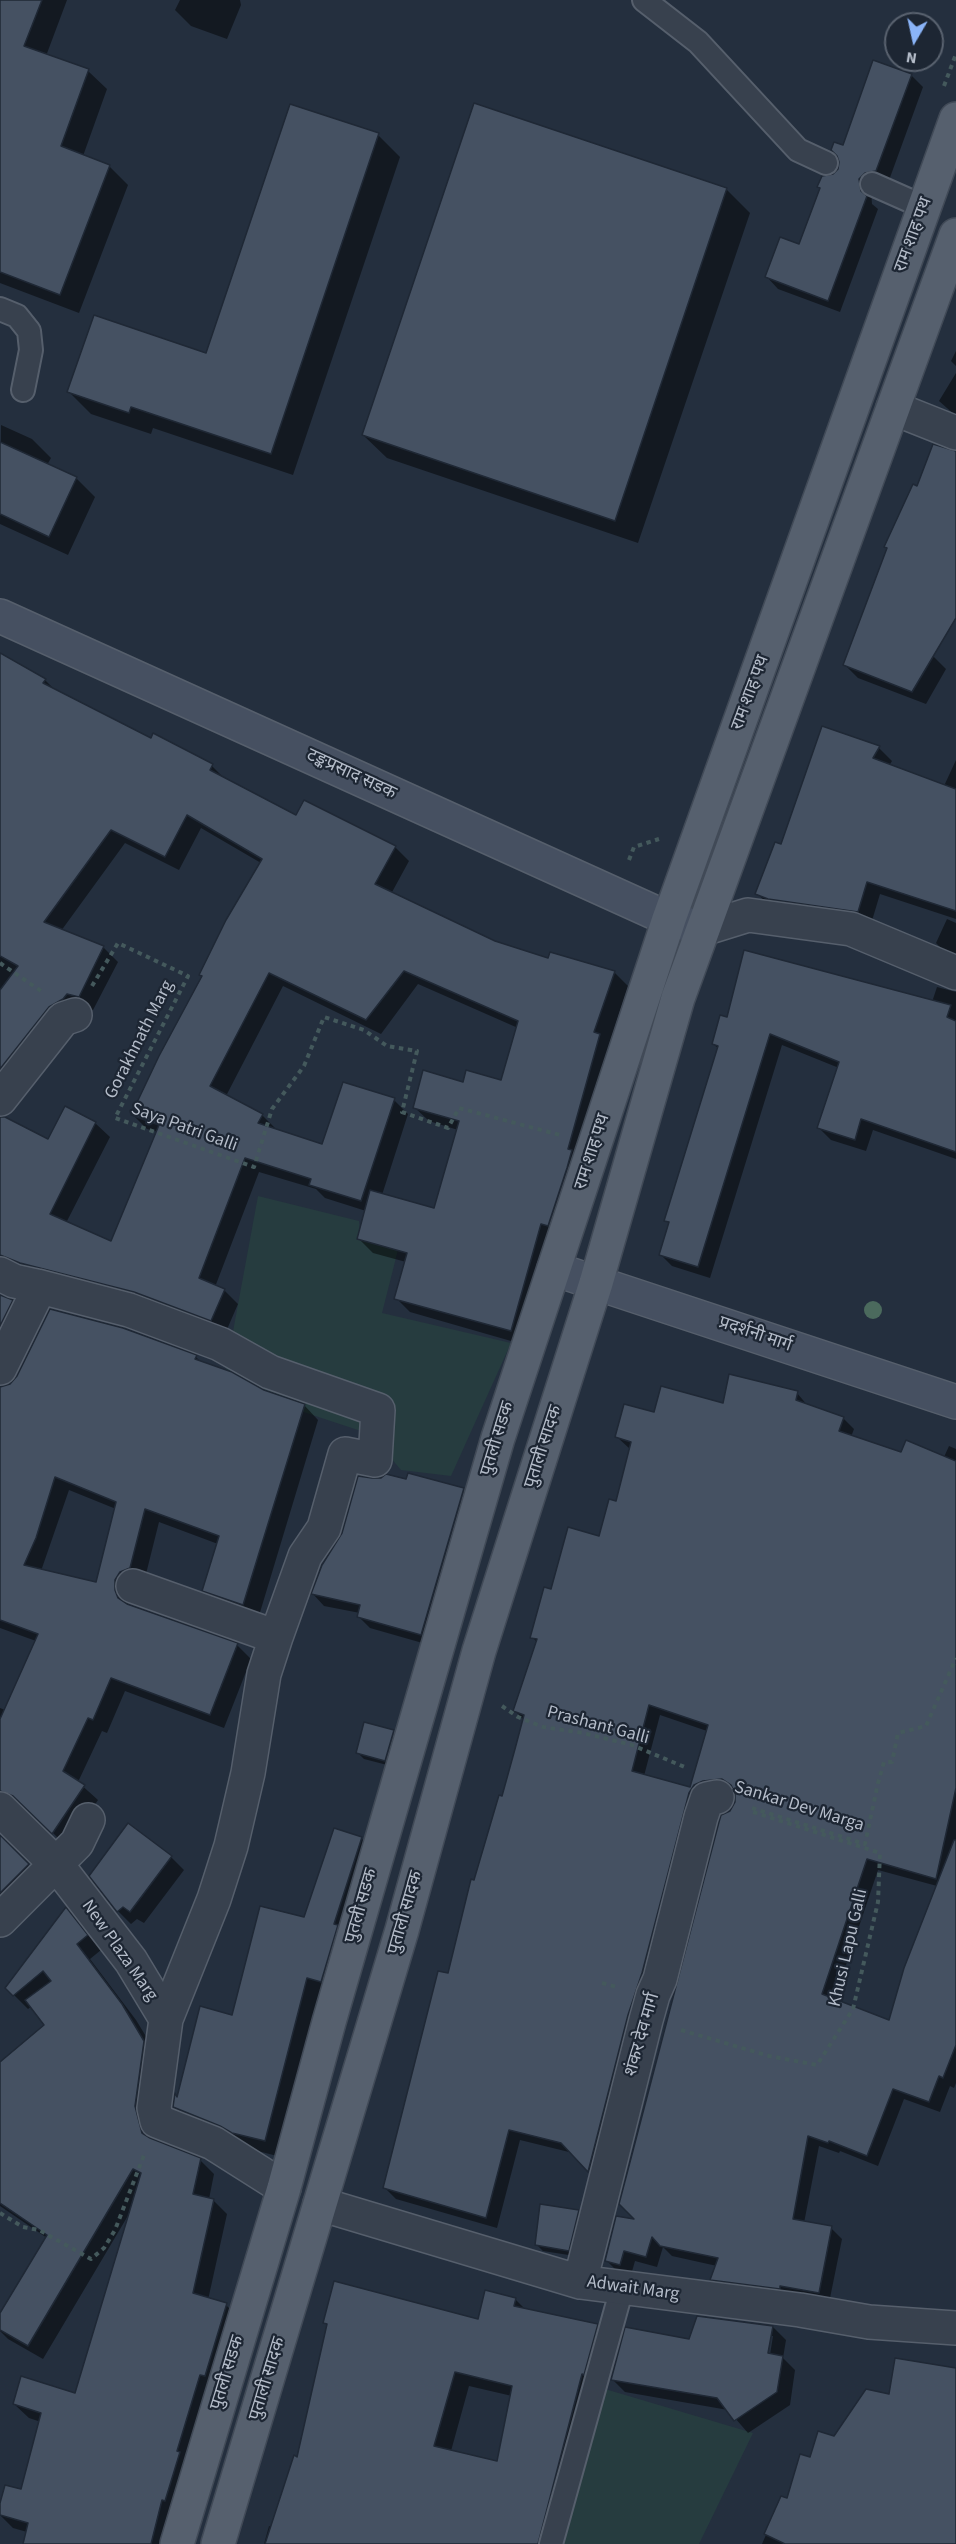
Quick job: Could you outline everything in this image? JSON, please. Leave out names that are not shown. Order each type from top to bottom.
[{"type":"main road","name":"राम शाह पथ","points":[[554,1269],[669,919],[956,119]]},
{"type":"main road","name":"राम शाह पथ","points":[[596,1283],[678,998],[956,235]]},
{"type":"main road","name":"पुतली सडक","points":[[177,2544],[284,2188],[329,2022],[498,1438],[554,1269]]},
{"type":"main road","name":"पुताली सादक","points":[[219,2544],[402,1930],[470,1686],[596,1283]]},
{"type":"street","points":[[892,408],[956,433]]},
{"type":"street","name":"टङ्कप्रसाद सडक","points":[[0,616],[615,895],[669,919],[703,929]]},
{"type":"street","points":[[703,929],[748,915],[851,929],[956,973]]},
{"type":"street","points":[[0,1099],[63,1019],[75,1015]]},
{"type":"street","name":"प्रदर्शनी मार्ग","points":[[554,1269],[956,1402]]},
{"type":"street","points":[[0,1274],[15,1281],[129,1310],[220,1344],[270,1372],[378,1410],[375,1461],[345,1454],[324,1528],[305,1556],[276,1637],[264,1674],[248,1773],[231,1846],[214,1899],[166,2019]]},
{"type":"street","points":[[0,1368],[34,1299],[37,1286]]},
{"type":"street","points":[[133,1586],[276,1637]]},
{"type":"street","name":"शंकर देव मार्ग","points":[[580,2282],[646,2020],[660,1979],[701,1817],[707,1799],[730,1803]]},
{"type":"street","name":"New Plaza Marg","points":[[0,1809],[57,1865],[131,1961],[166,2019],[154,2108],[158,2121]]},
{"type":"street","points":[[0,1920],[77,1844],[88,1820]]},
{"type":"street","points":[[158,2121],[213,2143],[284,2188]]},
{"type":"street","name":"Adwait Marg","points":[[320,2204],[580,2282],[800,2310],[869,2322],[956,2328]]},
{"type":"lane","points":[[644,0],[698,42],[798,150],[826,163]]},
{"type":"lane","points":[[872,183],[924,207]]},
{"type":"lane","points":[[0,309],[17,316],[29,331],[31,350],[23,390]]},
{"type":"lane","points":[[554,1269],[545,1266],[581,1140]]},
{"type":"lane","points":[[551,2544],[622,2288]]},
{"type":"path","points":[[615,895],[634,847],[662,838],[693,853]]},
{"type":"path","name":"Gorakhnath Marg","points":[[75,1015],[118,943],[188,976],[115,1118]]},
{"type":"path","points":[[0,963],[75,1015]]},
{"type":"path","name":"Saya Patri Galli","points":[[115,1118],[254,1167],[272,1109],[304,1066],[324,1017],[364,1030],[387,1046],[417,1050],[402,1112],[448,1128],[459,1108],[581,1140]]},
{"type":"path","name":"Sankar Dev Marga","points":[[730,1803],[866,1844],[884,1762],[892,1762],[898,1733],[926,1726],[956,1658]]},
{"type":"path","name":"Prashant Galli","points":[[470,1686],[518,1717],[543,1727],[583,1733],[632,1745],[693,1770]]},
{"type":"path","name":"Khusi Lapu Galli","points":[[646,2020],[768,2056],[817,2065],[853,2008],[878,1902],[880,1853],[730,1803]]},
{"type":"path","points":[[0,2213],[23,2227],[39,2230],[91,2259],[104,2248],[115,2230],[158,2121]]},
{"type":"green space","points":[[258,1196],[359,1221],[361,1240],[399,1246],[382,1313],[511,1343],[451,1476],[401,1470],[379,1444],[361,1431],[279,1404],[225,1375]]},
{"type":"green space","points":[[605,2389],[753,2433],[699,2544],[558,2544]]},
{"type":"building","points":[[0,0],[42,0],[24,46],[89,69],[61,146],[110,165],[60,295],[0,272]]},
{"type":"building","points":[[873,60],[884,64],[884,72],[912,74],[876,171],[865,173],[859,179],[861,191],[867,196],[828,301],[765,277],[780,237],[799,244],[820,188],[817,187],[822,176],[833,174],[838,169],[837,156],[831,150],[834,142],[843,145]]},
{"type":"building","points":[[474,103],[727,188],[615,521],[362,435]]},
{"type":"building","points":[[290,104],[379,133],[271,454],[131,407],[129,413],[67,392],[94,315],[206,353]]},
{"type":"building","points":[[0,442],[77,477],[49,537],[0,514]]},
{"type":"building","points":[[933,444],[956,451],[956,618],[912,692],[843,665],[887,548],[884,547],[913,484],[917,486]]},
{"type":"building","points":[[0,653],[46,679],[43,683],[151,738],[153,733],[213,764],[210,770],[296,815],[304,800],[396,846],[375,884],[495,941],[548,958],[550,952],[615,971],[594,1032],[600,1034],[568,1149],[572,1150],[567,1168],[548,1226],[541,1224],[511,1331],[394,1299],[407,1253],[357,1239],[370,1190],[434,1208],[459,1121],[413,1108],[423,1070],[463,1082],[466,1070],[501,1080],[518,1021],[404,971],[366,1020],[269,973],[210,1086],[263,1114],[258,1123],[322,1144],[343,1082],[395,1098],[361,1201],[309,1185],[311,1179],[245,1158],[199,1278],[225,1289],[211,1321],[134,1292],[20,1263],[0,1255],[0,1117],[5,1117],[48,1139],[65,1106],[96,1122],[50,1214],[111,1241],[159,1125],[131,1115],[159,1056],[202,976],[199,975],[226,920],[262,859],[187,815],[165,857],[111,830],[44,922],[104,946],[79,997],[67,994],[49,1007],[0,1069],[0,990],[18,966],[0,956]]},
{"type":"building","points":[[822,726],[880,746],[873,758],[956,789],[956,911],[867,882],[858,912],[768,899],[755,894],[775,842],[781,844]]},
{"type":"building","points":[[744,950],[951,1005],[947,1017],[956,1021],[956,1152],[861,1119],[855,1140],[817,1128],[839,1062],[770,1034],[698,1267],[659,1255],[669,1222],[664,1221],[718,1046],[712,1044],[720,1015],[727,1017]]},
{"type":"building","points":[[0,1295],[13,1300],[0,1326]]},
{"type":"building","points":[[50,1309],[123,1328],[197,1355],[195,1359],[232,1372],[264,1390],[305,1404],[243,1605],[202,1591],[219,1536],[145,1509],[130,1568],[120,1572],[115,1580],[118,1598],[127,1604],[238,1643],[210,1715],[111,1678],[93,1720],[88,1718],[63,1771],[85,1785],[52,1834],[13,1796],[0,1791],[0,1719],[38,1634],[0,1620],[0,1387],[10,1384],[17,1376]],"holes":[[[55,1477],[116,1502],[96,1582],[24,1565],[36,1538]]]},
{"type":"building","points":[[729,1374],[798,1391],[796,1400],[844,1417],[839,1431],[901,1452],[906,1440],[956,1461],[956,1788],[936,1879],[867,1859],[822,1994],[889,2020],[904,1968],[954,1840],[956,1840],[956,2045],[943,2078],[939,2076],[929,2102],[893,2089],[867,2156],[829,2141],[828,2143],[808,2136],[793,2219],[832,2226],[819,2293],[780,2286],[780,2289],[710,2280],[718,2258],[660,2246],[652,2237],[646,2257],[624,2251],[620,2265],[605,2261],[616,2216],[634,2219],[619,2204],[721,1815],[730,1811],[735,1802],[735,1793],[731,1785],[722,1779],[703,1781],[694,1785],[689,1793],[588,2172],[561,2143],[509,2130],[486,2218],[383,2188],[438,1971],[448,1973],[471,1879],[474,1880],[499,1795],[502,1796],[524,1715],[513,1711],[537,1639],[530,1638],[544,1587],[551,1589],[568,1527],[599,1536],[609,1499],[616,1501],[631,1442],[615,1437],[624,1404],[654,1412],[661,1386],[723,1403]],"holes":[[[649,1705],[708,1725],[690,1787],[632,1771]]]},
{"type":"building","points":[[408,1473],[464,1488],[421,1635],[357,1617],[360,1605],[311,1594],[322,1565],[342,1533],[358,1476],[381,1478],[386,1474],[406,1479]]},
{"type":"building","points":[[364,1722],[394,1730],[385,1761],[356,1753]]},
{"type":"building","points":[[128,1823],[172,1856],[130,1912],[123,1907],[117,1912],[89,1876]]},
{"type":"building","points":[[334,1828],[362,1837],[334,1924],[338,1925],[321,1982],[307,1978],[265,2141],[232,2133],[173,2107],[200,2006],[232,2015],[260,1906],[304,1917]]},
{"type":"building","points":[[0,1835],[29,1864],[0,1893]]},
{"type":"building","points":[[66,1907],[88,1935],[77,1944],[122,2004],[144,2041],[135,2106],[142,2133],[201,2158],[193,2194],[214,2199],[193,2293],[227,2303],[205,2376],[200,2375],[177,2451],[180,2452],[165,2501],[162,2500],[151,2544],[23,2544],[28,2523],[0,2515],[0,2503],[5,2485],[21,2489],[41,2413],[13,2404],[21,2376],[75,2393],[141,2173],[133,2169],[28,2346],[0,2330],[0,2313],[47,2235],[0,2203],[0,2062],[44,2025],[25,2000],[51,1981],[43,1971],[13,1996],[5,1988]]},
{"type":"building","points":[[540,2204],[579,2210],[569,2251],[535,2245]]},
{"type":"building","points":[[334,2281],[478,2319],[485,2290],[516,2298],[514,2306],[598,2324],[584,2375],[582,2374],[538,2544],[265,2544],[294,2455],[297,2457],[327,2324],[323,2323]],"holes":[[[455,2372],[512,2386],[497,2461],[434,2446]]]},
{"type":"building","points":[[697,2316],[773,2326],[768,2353],[783,2356],[777,2392],[734,2421],[717,2398],[611,2380],[625,2327],[689,2339]]},
{"type":"building","points":[[895,2358],[956,2368],[956,2544],[785,2544],[764,2534],[781,2496],[787,2498],[800,2454],[810,2457],[818,2431],[834,2436],[866,2389],[889,2394]]}]
